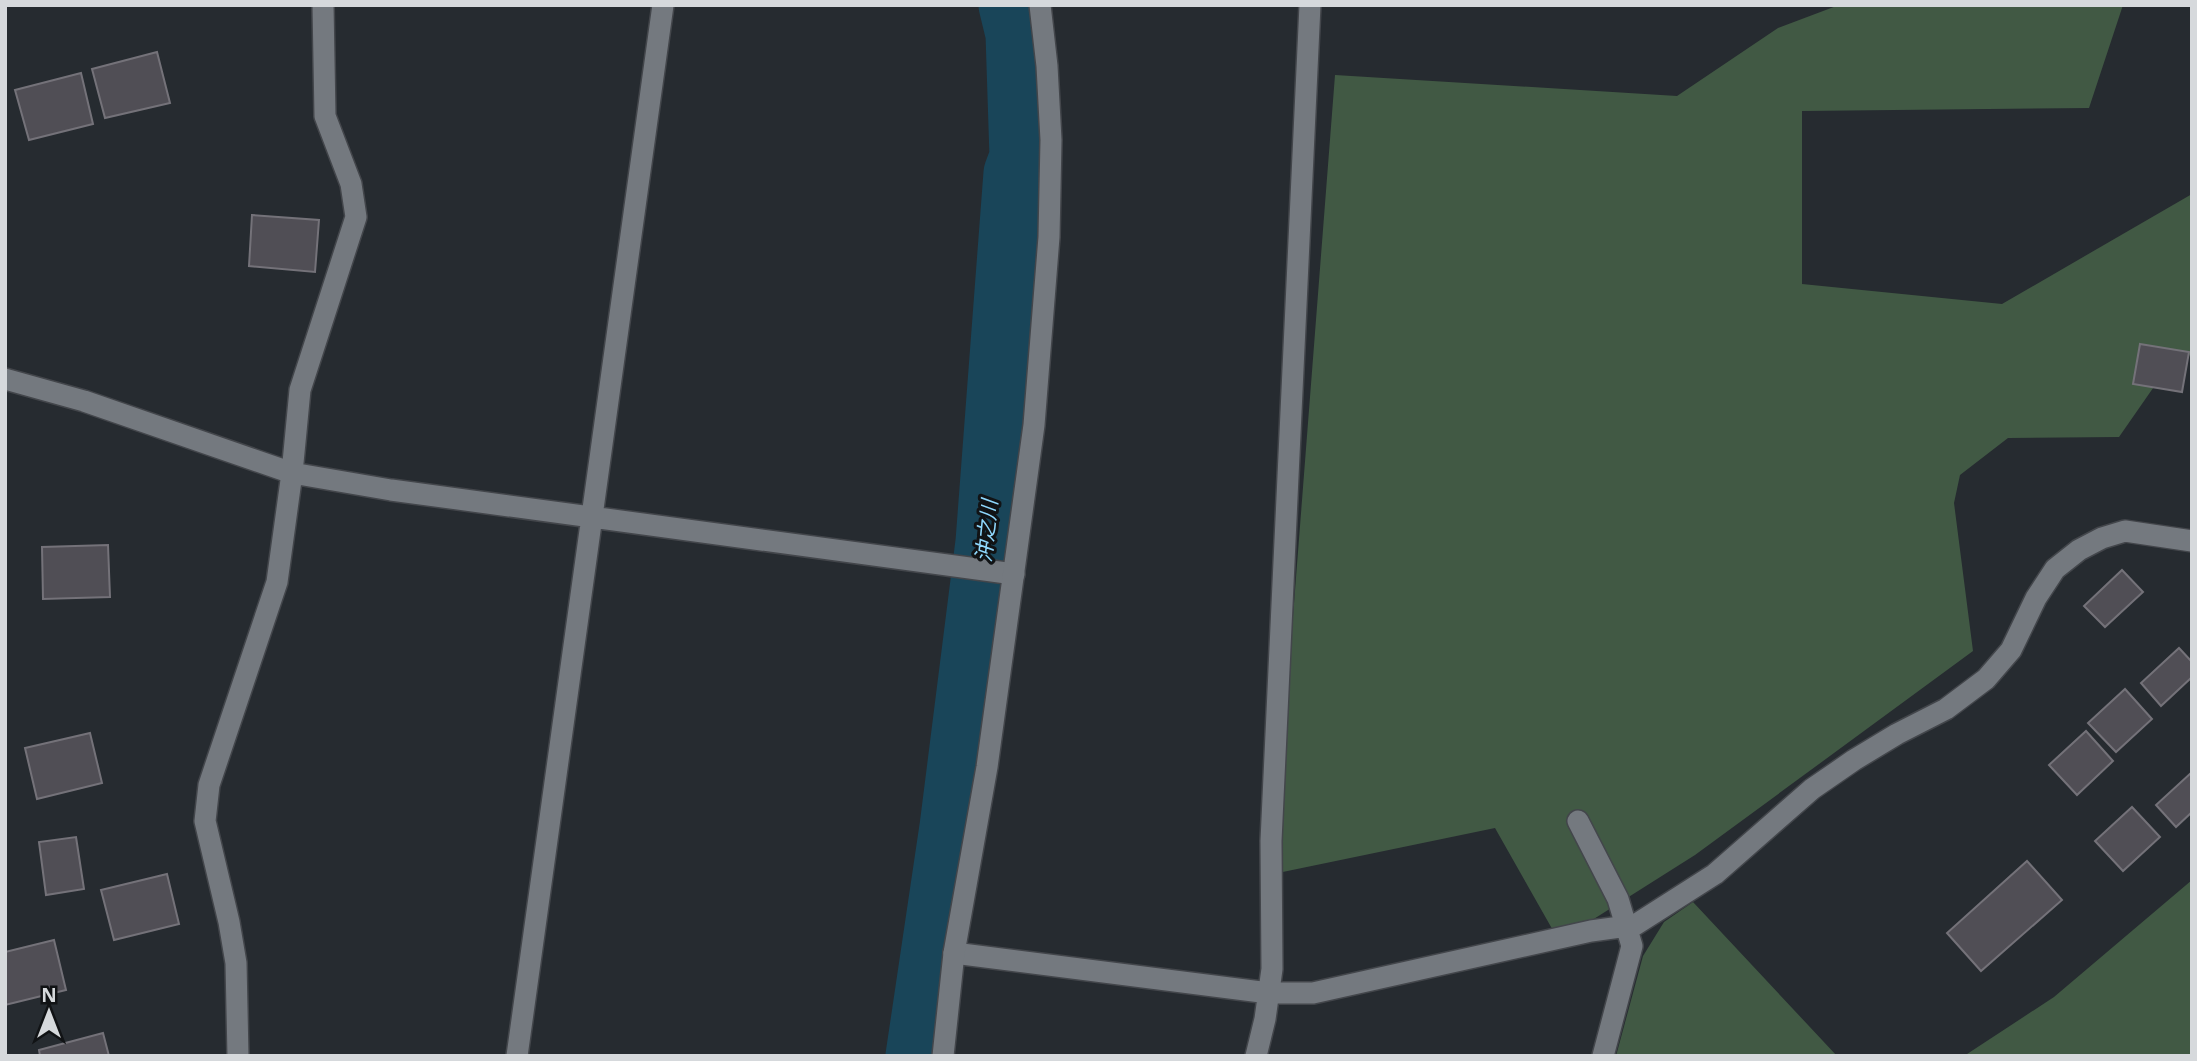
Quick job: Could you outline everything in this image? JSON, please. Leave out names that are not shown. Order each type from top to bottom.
[{"type":"street","points":[[238,1056],[236,963],[205,821],[209,785],[277,582],[300,390],[356,217],[351,184],[325,116],[323,5]]},
{"type":"street","points":[[517,1056],[663,5]]},
{"type":"street","points":[[943,1056],[954,953],[987,767],[1034,425],[1049,237],[1051,140],[1048,66],[1040,5]]},
{"type":"street","points":[[1255,1056],[1265,1019],[1272,970],[1271,841],[1310,5]]},
{"type":"street","points":[[5,379],[83,401],[292,473],[391,490],[1014,574]]},
{"type":"street","points":[[954,953],[1269,993],[1313,993],[1591,932],[1635,925],[1714,874],[1812,789],[1854,760],[1946,709],[1986,679],[2011,649],[2035,598],[2055,569],[2079,550],[2102,538],[2125,531],[2192,541]]},
{"type":"street","points":[[1578,821],[1618,899],[1632,946],[1603,1056]]},
{"type":"green space","points":[[1839,5],[2123,5],[2089,108],[1802,111],[1802,284],[2002,304],[2192,194],[2192,354],[2167,368],[2119,437],[2008,438],[1960,475],[1954,503],[1973,651],[1695,855],[1559,941],[1495,828],[1273,874],[1335,75],[1677,96],[1778,28]]},
{"type":"green space","points":[[2192,880],[2192,1056],[1964,1056],[2054,997]]},
{"type":"green space","points":[[1693,902],[1837,1056],[1616,1056],[1643,956],[1664,922]]},
{"type":"building","points":[[157,52],[170,103],[105,118],[92,69]]},
{"type":"building","points":[[81,73],[93,124],[29,140],[15,90]]},
{"type":"building","points":[[252,215],[319,220],[315,272],[249,266]]},
{"type":"building","points":[[2140,344],[2189,352],[2182,392],[2133,384]]},
{"type":"building","points":[[108,545],[110,597],[43,599],[42,547]]},
{"type":"building","points":[[2122,570],[2143,592],[2105,627],[2084,606]]},
{"type":"building","points":[[2179,648],[2192,662],[2192,677],[2161,706],[2141,683]]},
{"type":"building","points":[[2125,689],[2152,719],[2116,752],[2088,723]]},
{"type":"building","points":[[2086,731],[2113,761],[2077,795],[2049,765]]},
{"type":"building","points":[[90,733],[102,783],[37,799],[25,748]]},
{"type":"building","points":[[2192,772],[2192,812],[2176,827],[2156,805]]},
{"type":"building","points":[[2132,807],[2160,837],[2123,871],[2095,841]]},
{"type":"building","points":[[76,837],[84,889],[46,895],[39,842]]},
{"type":"building","points":[[2027,861],[2062,900],[1981,971],[1947,933]]},
{"type":"building","points":[[167,874],[179,924],[114,940],[101,890]]},
{"type":"building","points":[[54,940],[66,990],[5,1005],[5,952]]},
{"type":"building","points":[[103,1033],[109,1056],[40,1056],[39,1050]]},
{"type":"waterway","name":"沖之川","points":[[917,1056],[951,827],[987,542],[1015,173],[1021,157],[1017,34],[1010,5]]}]
